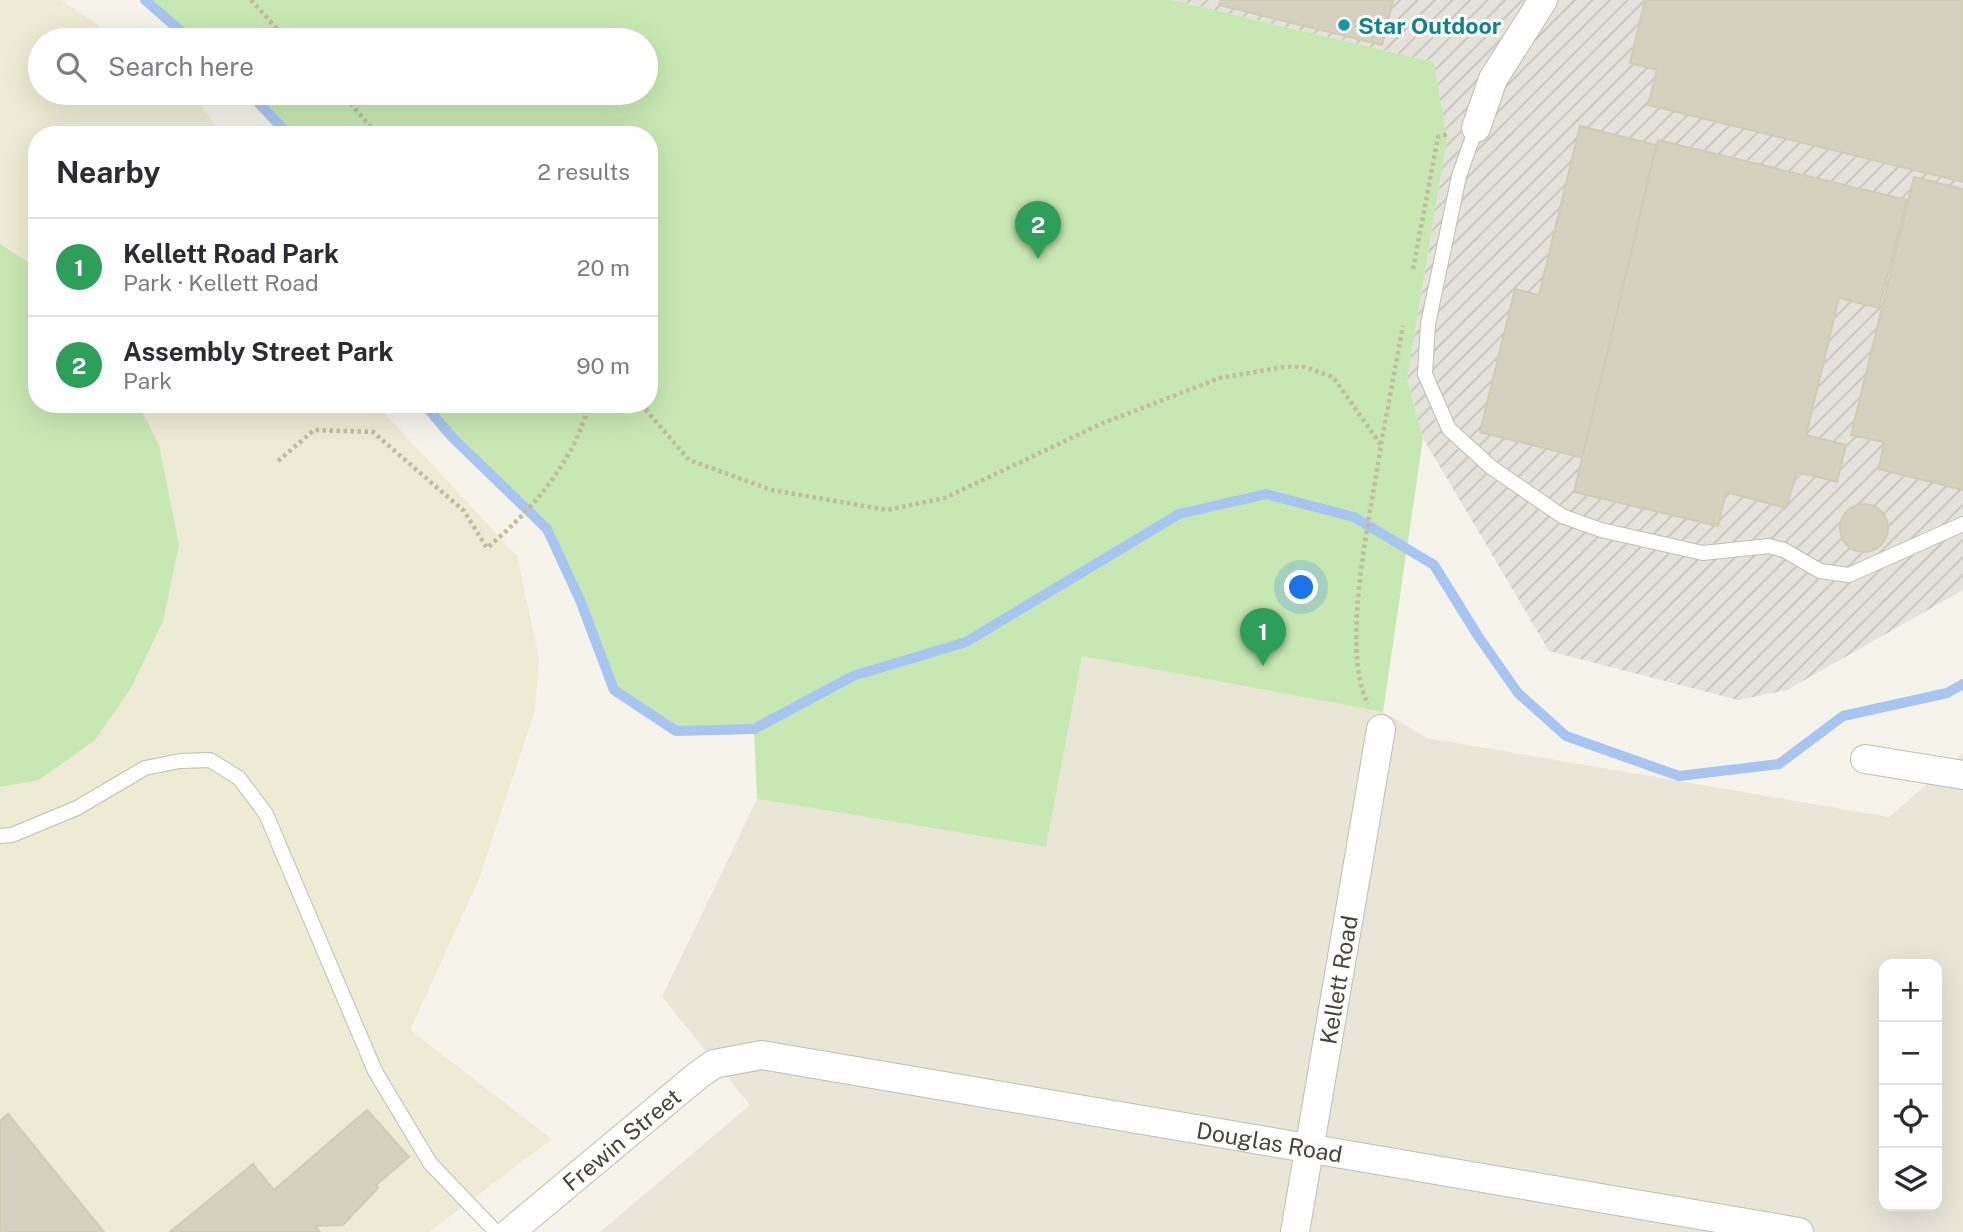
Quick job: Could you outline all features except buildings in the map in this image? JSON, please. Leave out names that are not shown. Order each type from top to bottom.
[{"type":"street","points":[[1476,128],[1493,79],[1543,0]]},
{"type":"street","name":"Kellett Road","points":[[1295,1232],[1381,729]]},
{"type":"street","points":[[1864,759],[1963,775]]},
{"type":"street","name":"Douglas Road","points":[[738,1057],[762,1055],[1799,1232]]},
{"type":"street","name":"Frewin Street","points":[[510,1232],[697,1076],[714,1064],[738,1057]]},
{"type":"lane","points":[[1476,128],[1459,176],[1428,324],[1425,374],[1449,429],[1491,467],[1562,516],[1601,530],[1703,553],[1769,546],[1784,550],[1820,572],[1849,575],[1963,524]]},
{"type":"lane","points":[[0,836],[12,835],[77,808],[145,768],[180,761],[210,760],[239,779],[266,814],[375,1072],[430,1163],[496,1232]]},
{"type":"path","points":[[251,0],[276,28]]},
{"type":"path","points":[[352,105],[370,126]]},
{"type":"path","points":[[649,413],[689,460],[772,490],[887,510],[945,498],[1103,423],[1220,378],[1284,367],[1305,367],[1333,377],[1381,445],[1357,593],[1360,687],[1381,729]]},
{"type":"path","points":[[278,461],[314,430],[373,432],[464,511],[487,548],[514,525],[564,464],[581,433],[587,413]]},
{"type":"shaded area","points":[[0,0],[61,0],[102,28],[28,28],[28,105],[200,105],[216,126],[28,126],[28,413],[384,413],[517,556],[539,658],[535,710],[479,879],[410,1030],[552,1139],[429,1232],[0,1232]]},
{"type":"shaded area","points":[[1172,0],[1963,0],[1963,590],[1787,690],[1738,700],[1549,651],[1423,438],[1407,379],[1447,139],[1434,62]]},
{"type":"shaded area","points":[[1082,656],[1383,712],[1427,738],[1889,817],[1963,753],[1963,1232],[600,1232],[750,1105],[662,997],[757,799],[1046,847]]},
{"type":"green space","points":[[145,0],[1172,0],[1434,62],[1447,139],[1407,379],[1423,438],[1383,712],[1082,656],[1046,847],[757,799],[754,729],[676,731],[614,690],[580,600],[547,529],[452,437],[432,413],[658,413],[658,126],[280,126],[260,105],[658,105],[658,28],[177,28]]},
{"type":"green space","points":[[0,244],[28,262],[28,413],[143,413],[159,445],[179,545],[163,621],[131,688],[95,740],[39,780],[0,787]]},
{"type":"waterway","points":[[145,0],[177,28]]},
{"type":"waterway","points":[[260,105],[280,126]]},
{"type":"waterway","points":[[432,413],[452,437],[547,529],[580,600],[614,690],[676,731],[754,729],[853,676],[966,642],[1179,514],[1266,494],[1354,517],[1434,565],[1478,636],[1518,693],[1566,736],[1679,776],[1779,764],[1843,716],[1947,693],[1963,684]]},
{"type":"place","name":"Star Outdoor","points":[[1344,25]]},
{"type":"place","name":"Assembly Street Park","points":[[1038,259]]},
{"type":"place","name":"Kellett Road Park","points":[[1263,666]]}]
